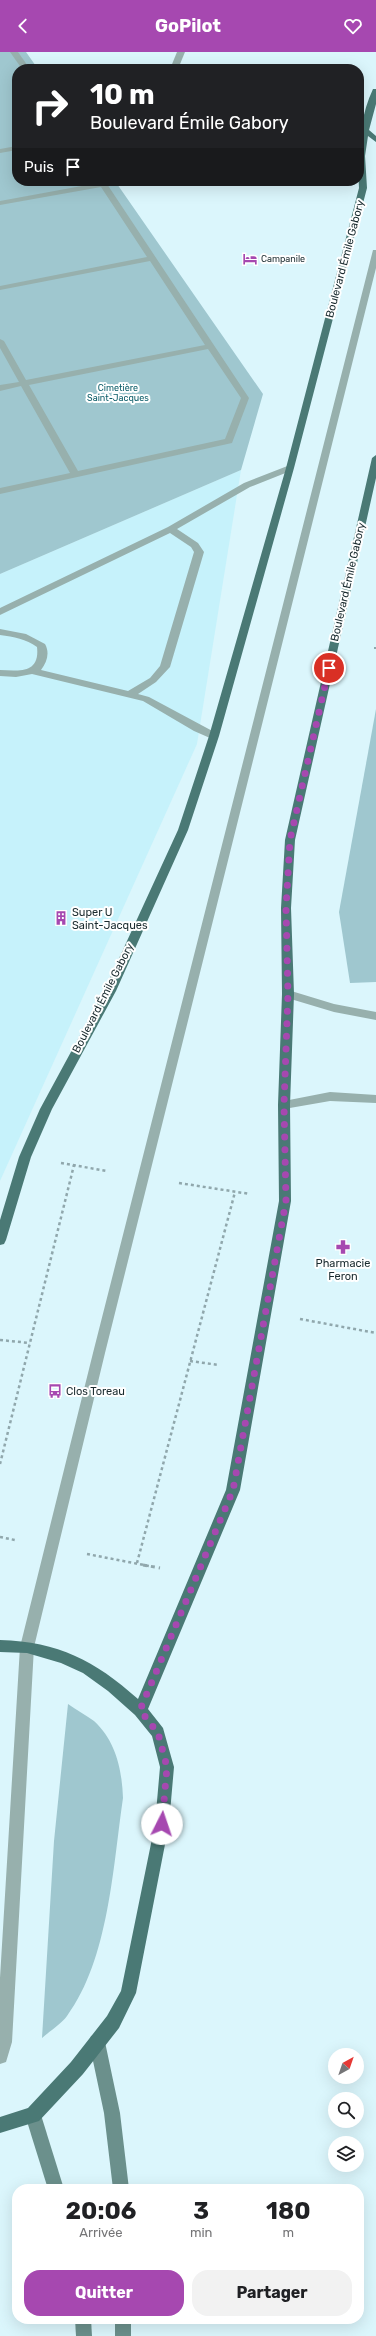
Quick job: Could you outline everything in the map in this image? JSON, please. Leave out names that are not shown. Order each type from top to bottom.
[{"type":"main road","name":"Boulevard Émile Gabory","points":[[364,135],[376,91]]},
{"type":"main road","points":[[365,130],[376,140]]},
{"type":"main road","name":"Boulevard Émile Gabory","points":[[0,1240],[25,1157],[46,1109],[110,991],[183,830],[214,736],[290,468],[363,186]]},
{"type":"main road","name":"Boulevard Émile Gabory","points":[[140,1710],[233,1490],[286,1201],[284,1105],[288,994],[286,908],[290,840],[376,458]]},
{"type":"main road","points":[[0,1646],[28,1647],[63,1657],[88,1668],[114,1686],[140,1710],[158,1733],[167,1767],[162,1824],[128,1993],[113,2022],[77,2068],[33,2115],[0,2125]]},
{"type":"main road","points":[[97,2042],[112,2113],[120,2184]]},
{"type":"main road","points":[[33,2115],[54,2184]]},
{"type":"main road","points":[[83,2324],[84,2336]]},
{"type":"main road","points":[[123,2324],[123,2336]]},
{"type":"street","points":[[14,52],[22,64]]},
{"type":"street","points":[[176,64],[181,52]]},
{"type":"street","points":[[0,151],[12,149]]},
{"type":"street","points":[[0,203],[87,186]]},
{"type":"street","points":[[0,491],[229,441],[245,398],[104,186]]},
{"type":"street","points":[[0,2056],[4,2042],[28,1647],[106,1322],[376,252]]},
{"type":"street","points":[[0,288],[152,258]]},
{"type":"street","points":[[0,341],[76,475]]},
{"type":"street","points":[[0,388],[210,346]]},
{"type":"street","points":[[0,612],[171,529],[247,484],[290,468]]},
{"type":"street","points":[[131,694],[153,680],[165,666],[198,552],[194,545],[186,538],[171,529]]},
{"type":"street","points":[[0,632],[22,635],[42,646],[44,655],[39,666],[32,672]]},
{"type":"street","points":[[0,673],[18,675],[32,672],[131,694],[146,699],[198,729],[214,736]]},
{"type":"street","points":[[288,994],[344,1010],[376,1016]]},
{"type":"street","points":[[284,1105],[323,1095],[349,1094],[376,1099]]},
{"type":"path","points":[[0,1464],[74,1165]]},
{"type":"path","points":[[138,1563],[235,1192]]},
{"type":"path","points":[[299,1318],[376,1333]]},
{"type":"path","points":[[0,1340],[30,1344]]},
{"type":"path","points":[[0,1537],[196,1575]]},
{"type":"shaded area","points":[[241,470],[197,744],[0,1181],[0,574]]},
{"type":"green space","name":"Cimetière Saint-Jacques","points":[[0,52],[26,52],[34,64],[12,64],[12,186],[118,186],[263,394],[241,470],[0,574]]},
{"type":"green space","points":[[376,709],[376,982],[350,983],[339,912]]},
{"type":"green space","points":[[68,1704],[94,1721],[108,1738],[113,1747],[119,1767],[123,1798],[107,1911],[101,1940],[92,1967],[81,1993],[65,2019],[42,2038],[54,1841]]},
{"type":"place","name":"Campanile","points":[[250,259]]},
{"type":"place","name":"Super U Saint-Jacques","points":[[61,918]]},
{"type":"place","name":"Pharmacie Feron","points":[[343,1247]]},
{"type":"place","name":"Clos Toreau","points":[[55,1391]]},
{"type":"route","points":[[162,1824],[167,1767],[158,1733],[140,1710],[233,1490],[253,1370],[286,1201],[284,1105],[288,994],[286,908],[290,840],[329,668]]}]
